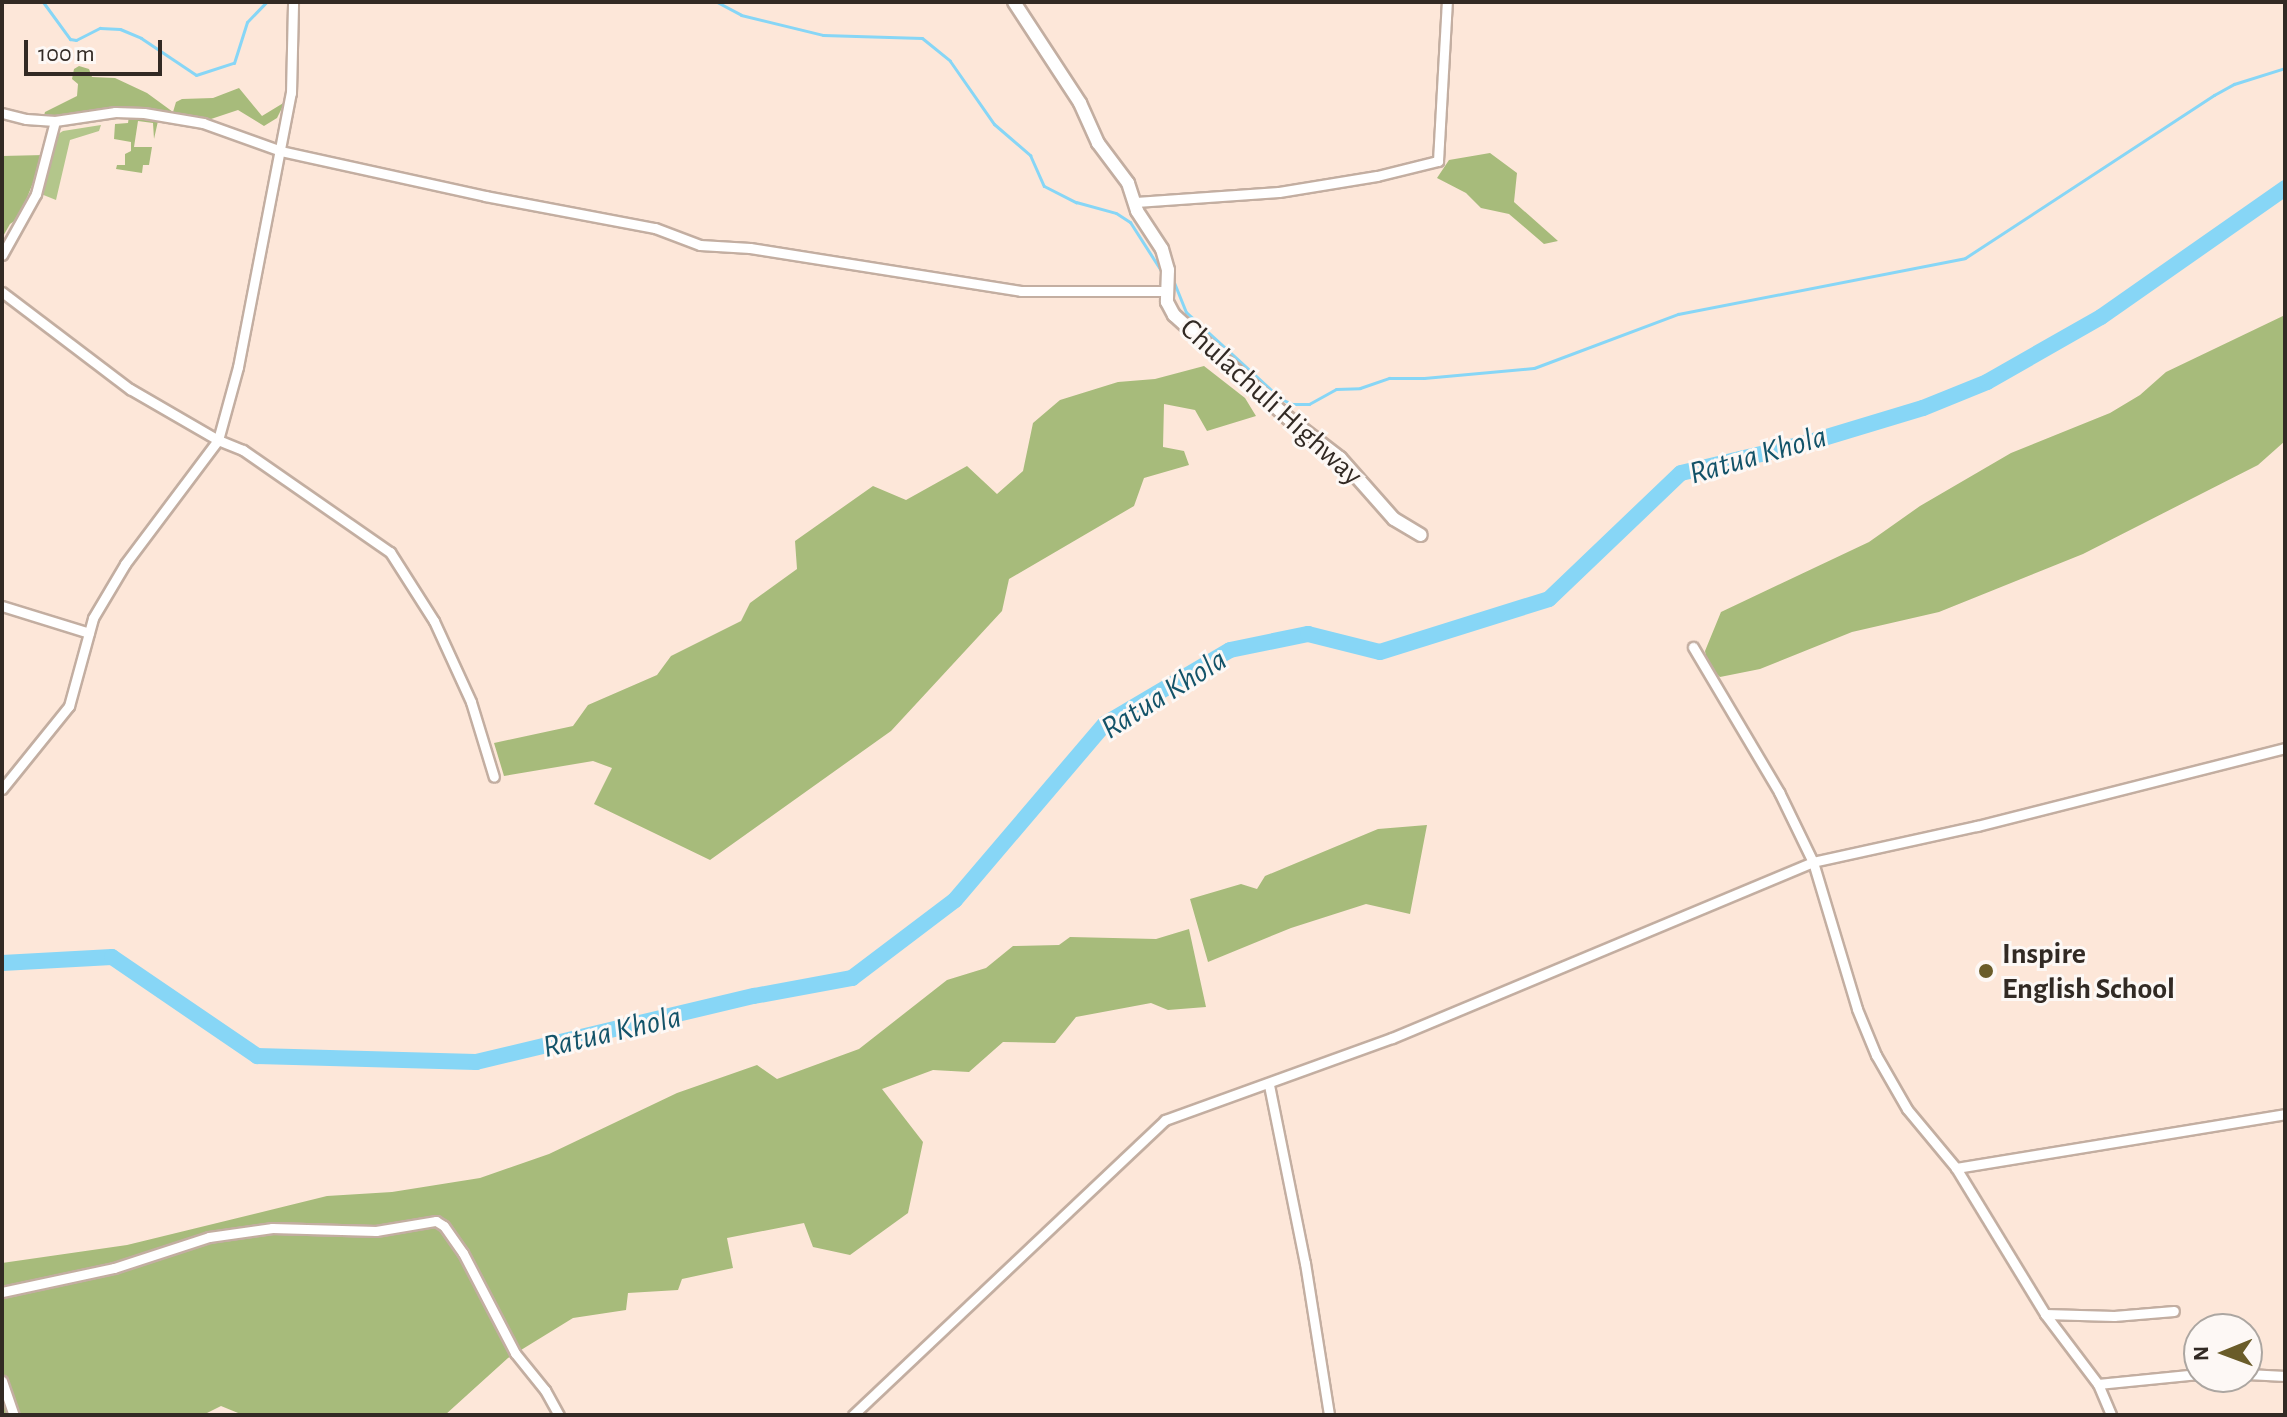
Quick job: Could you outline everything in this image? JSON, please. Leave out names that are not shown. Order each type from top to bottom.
[{"type":"street","points":[[2,789],[69,706],[93,618],[125,564],[218,440],[238,367],[291,93],[293,2]]},
{"type":"street","name":"Chulachuli Highway","points":[[1014,2],[1080,103],[1098,143],[1128,183],[1167,261],[1165,291],[1174,315],[1288,418],[1340,458],[1394,519],[1421,535]]},
{"type":"street","points":[[1136,202],[1279,192],[1377,176],[1438,161],[1447,2]]},
{"type":"street","points":[[2,113],[55,121],[115,112],[144,113],[203,123],[281,151],[485,196],[655,228],[700,245],[750,248],[1021,291],[1165,291]]},
{"type":"street","points":[[2,255],[36,194],[55,121]]},
{"type":"street","points":[[2,292],[130,389],[218,440],[243,450],[390,552],[434,621],[471,702],[494,777]]},
{"type":"street","points":[[2,606],[89,633]]},
{"type":"street","points":[[1693,647],[1779,792],[1813,862],[1857,1009],[1876,1055],[1907,1109],[1956,1168],[2045,1314],[2098,1384],[2111,1415]]},
{"type":"street","points":[[853,1415],[1165,1120],[1269,1085],[1426,1024],[1813,862],[1977,826],[2285,748]]},
{"type":"street","points":[[1269,1085],[1305,1263],[1329,1415]]},
{"type":"street","points":[[1956,1168],[2285,1114]]},
{"type":"street","points":[[2,1292],[114,1268],[209,1237],[272,1228],[376,1231],[436,1221],[444,1226],[463,1253],[515,1353],[545,1390],[559,1415]]},
{"type":"street","points":[[2045,1314],[2114,1316],[2174,1311]]},
{"type":"street","points":[[2263,1375],[2285,1376]]},
{"type":"street","points":[[2098,1384],[2183,1376]]},
{"type":"street","points":[[2,1381],[14,1415]]},
{"type":"green space","points":[[79,66],[89,69],[92,77],[115,78],[147,93],[173,112],[176,102],[182,99],[213,98],[239,88],[262,116],[285,102],[277,118],[264,126],[238,110],[208,120],[134,108],[84,111],[43,119],[45,112],[77,96],[78,84],[72,79],[74,69]]},
{"type":"green space","points":[[129,116],[158,121],[154,139],[153,123],[138,121],[134,147],[152,147],[149,165],[143,165],[142,173],[116,169],[117,165],[125,165],[125,154],[131,151],[131,142],[114,139],[115,124],[128,123]]},
{"type":"green space","points":[[101,125],[99,131],[70,140],[56,200],[41,194],[55,136],[63,131]]},
{"type":"green space","points":[[1490,153],[1517,173],[1514,202],[1558,241],[1544,244],[1509,214],[1481,208],[1466,193],[1437,178],[1449,160]]},
{"type":"green space","points":[[44,155],[19,218],[10,224],[2,238],[2,156]]},
{"type":"green space","points":[[2285,315],[2285,441],[2258,465],[2083,554],[1939,612],[1852,632],[1760,669],[1720,677],[1708,667],[1705,651],[1721,612],[1869,542],[1920,506],[2011,453],[2110,413],[2140,395],[2166,372]]},
{"type":"green space","points":[[1204,366],[1245,398],[1256,416],[1207,431],[1195,410],[1164,404],[1163,447],[1184,451],[1189,465],[1144,478],[1134,506],[1009,579],[1002,611],[891,731],[710,860],[594,804],[612,768],[593,761],[504,776],[494,743],[573,726],[588,705],[657,675],[671,656],[741,621],[750,603],[797,569],[795,541],[873,486],[906,500],[967,466],[997,494],[1023,471],[1033,423],[1060,400],[1118,382],[1155,379]]},
{"type":"green space","points":[[1427,825],[1410,914],[1366,904],[1291,928],[1208,962],[1190,899],[1241,884],[1257,889],[1265,876],[1378,829]]},
{"type":"green space","points":[[1189,929],[1206,1007],[1168,1010],[1151,1003],[1076,1017],[1055,1043],[1003,1042],[969,1072],[933,1070],[882,1089],[923,1142],[908,1213],[850,1255],[813,1247],[804,1223],[727,1238],[733,1268],[682,1279],[678,1290],[628,1293],[626,1310],[573,1318],[508,1358],[445,1415],[243,1415],[221,1406],[203,1415],[2,1415],[2,1263],[127,1245],[327,1196],[392,1192],[480,1178],[549,1154],[677,1093],[757,1065],[777,1079],[859,1049],[947,980],[986,968],[1013,946],[1059,945],[1070,937],[1156,939]]},
{"type":"waterway","points":[[43,2],[70,39],[76,40],[100,28],[120,29],[141,38],[196,75],[234,63],[247,22],[266,2]]},
{"type":"waterway","points":[[717,2],[741,15],[823,35],[922,38],[950,61],[994,124],[1030,155],[1044,186],[1076,202],[1116,213],[1130,222],[1162,272]]},
{"type":"waterway","points":[[1173,280],[1186,312],[1281,399],[1292,404],[1309,404],[1336,389],[1360,388],[1389,378],[1424,378],[1534,368],[1678,314],[1965,258],[2214,95],[2234,84],[2285,68]]},
{"type":"waterway","name":"Ratua Khola","points":[[2,963],[112,957],[257,1056],[476,1062],[754,996],[852,978],[955,900],[1105,724],[1230,650],[1308,634],[1380,652],[1549,599],[1681,473],[1807,443],[1923,408],[1987,382],[2101,317],[2285,188]]},
{"type":"place","name":"Inspire English School","points":[[1986,971]]}]
